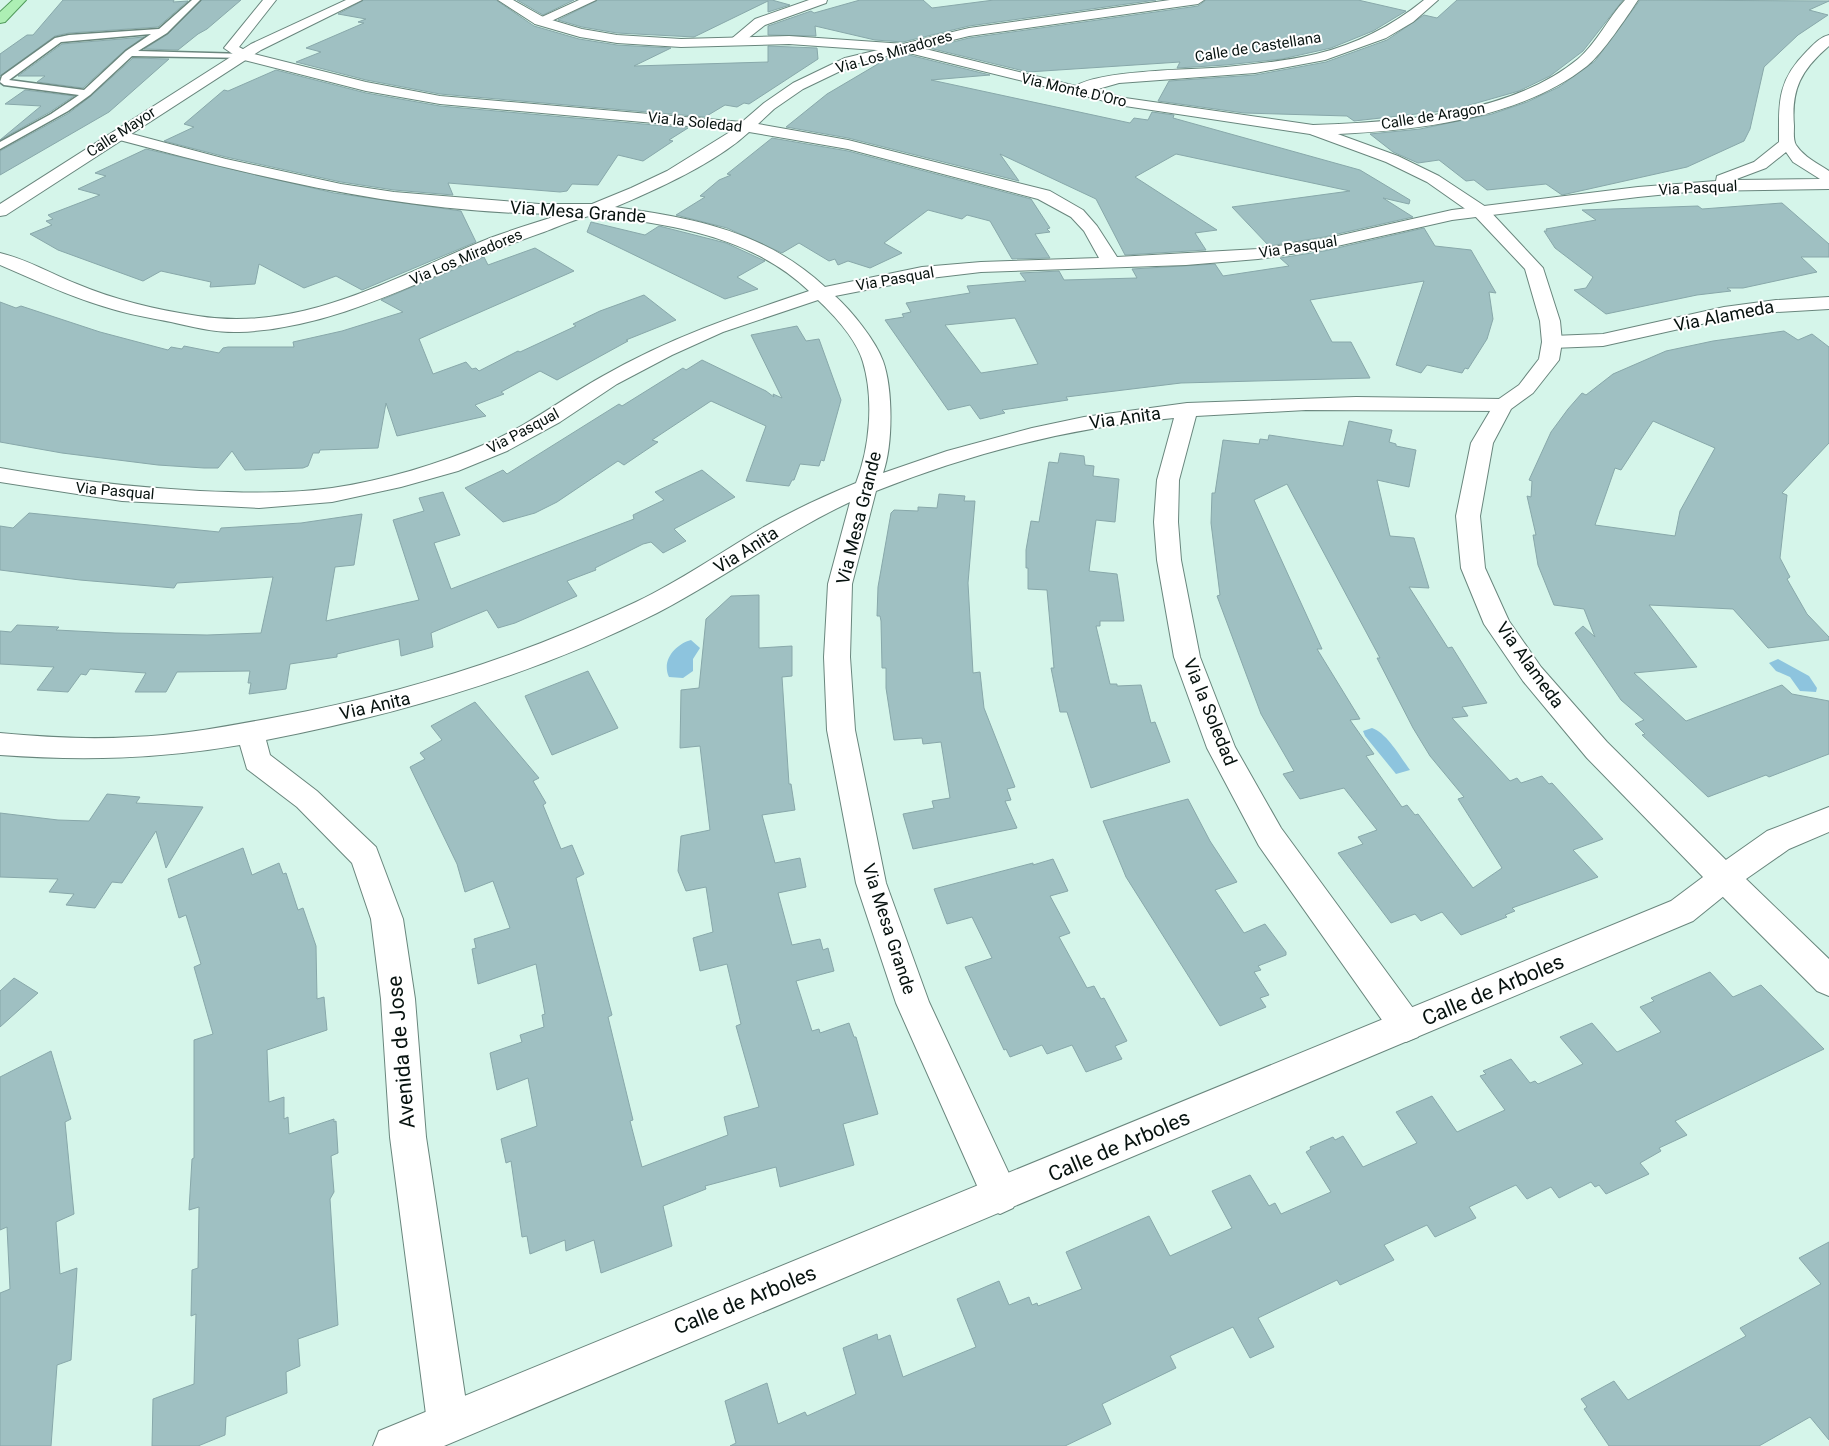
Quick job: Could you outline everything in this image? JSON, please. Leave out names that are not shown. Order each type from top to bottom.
[{"type":"main road","points":[[0,19],[20,0]]},
{"type":"street","points":[[245,56],[231,48],[270,0]]},
{"type":"street","name":"Calle Mayor","points":[[0,211],[117,135],[245,56],[256,47],[356,0]]},
{"type":"street","name":"Calle Mayor","points":[[245,56],[276,47],[372,0]]},
{"type":"street","name":"Via Monte D'Oro","points":[[504,0],[540,21],[580,33],[617,39],[681,43],[789,40],[905,48],[1125,102],[1313,130],[1392,159],[1433,179],[1480,211],[1534,268],[1550,321],[1552,342]]},
{"type":"street","points":[[540,21],[590,0]]},
{"type":"street","points":[[737,40],[760,22],[821,0]]},
{"type":"street","name":"Via Los Miradores","points":[[0,258],[72,289],[118,305],[198,322],[238,326],[291,320],[324,313],[423,275],[497,242],[594,209],[673,174],[734,138],[768,106],[828,71],[850,61],[969,32],[1198,0]]},
{"type":"street","name":"Calle de Castellana","points":[[1077,91],[1092,84],[1113,80],[1220,72],[1324,55],[1372,39],[1411,17],[1432,0]]},
{"type":"street","name":"Calle de Aragon","points":[[1313,130],[1338,130],[1454,116],[1500,104],[1546,86],[1581,64],[1600,45],[1621,11],[1632,0]]},
{"type":"street","points":[[1829,39],[1810,56],[1794,76],[1787,95],[1787,143],[1799,159],[1829,178]]},
{"type":"street","name":"Via la Soledad","points":[[245,56],[358,85],[438,99],[514,108],[696,121],[867,150],[1044,195],[1064,202],[1088,223],[1111,263]]},
{"type":"street","name":"Via Mesa Grande","points":[[117,135],[224,163],[340,189],[450,202],[539,209],[594,209],[662,219],[710,230],[757,248],[797,270],[845,315],[873,360],[878,384],[879,420],[875,463],[866,487],[840,584],[836,657],[841,730],[853,799],[871,883],[913,1003],[1000,1195]]},
{"type":"street","points":[[1698,186],[1760,165],[1787,143]]},
{"type":"street","name":"Via Pasqual","points":[[0,474],[54,485],[122,494],[259,501],[332,495],[401,480],[450,466],[499,446],[552,417],[610,380],[716,328],[821,293],[922,273],[982,266],[1111,263],[1258,254],[1333,242],[1480,211],[1698,186],[1829,184]]},
{"type":"street","name":"Via Alameda","points":[[1829,304],[1776,306],[1724,313],[1603,340],[1552,342],[1549,360],[1526,388],[1504,405],[1482,443],[1468,516],[1473,568],[1497,624],[1532,674],[1597,750],[1829,981]]},
{"type":"street","name":"Via Anita","points":[[0,744],[72,749],[148,747],[251,733],[379,706],[468,682],[579,640],[701,578],[796,519],[866,487],[980,448],[1036,433],[1108,419],[1187,409],[1348,404],[1504,405]]},
{"type":"street","name":"Via la Soledad","points":[[1187,409],[1168,480],[1166,522],[1168,560],[1187,657],[1221,748],[1270,837],[1406,1026]]},
{"type":"street","name":"Avenida de Jose","points":[[251,733],[257,761],[307,799],[365,856],[387,919],[398,999],[408,1137],[448,1422]]},
{"type":"street","name":"Calle de Arboles","points":[[394,1446],[1682,911],[1724,878],[1778,840],[1829,819]]},
{"type":"lane","points":[[0,146],[27,132],[87,93],[109,69],[129,53],[164,31],[182,16],[196,0]]},
{"type":"lane","points":[[87,93],[4,82],[5,78],[58,40],[69,37],[164,31]]},
{"type":"lane","points":[[129,53],[245,56]]},
{"type":"lane","points":[[0,133],[27,132]]},
{"type":"water","points":[[691,640],[700,648],[693,659],[693,671],[683,678],[669,677],[667,671],[668,659],[675,649]]},
{"type":"water","points":[[1778,659],[1809,676],[1817,688],[1816,692],[1800,691],[1790,677],[1776,671],[1769,663]]},
{"type":"water","points":[[1372,728],[1388,740],[1410,770],[1396,774],[1365,736],[1363,731]]},
{"type":"building","points":[[63,0],[188,1],[158,27],[69,33],[55,36],[0,76],[0,54],[27,35],[33,35]]},
{"type":"building","points":[[202,0],[241,0],[207,29],[178,50],[144,49],[168,34]]},
{"type":"building","points":[[364,0],[496,0],[534,26],[579,39],[617,45],[671,48],[634,66],[768,62],[768,46],[817,48],[818,59],[749,104],[744,103],[737,107],[725,105],[705,117],[440,94],[366,80],[296,62],[321,52],[306,48],[364,23],[358,22],[366,19],[338,14]]},
{"type":"building","points":[[517,0],[574,0],[543,15]]},
{"type":"building","points":[[598,0],[772,0],[790,5],[768,12],[768,1],[694,37],[617,33],[582,27],[558,20]]},
{"type":"building","points":[[860,0],[923,0],[932,8],[994,0],[1156,0],[969,26],[903,42],[875,40],[815,26],[816,36],[768,35],[768,26],[811,11],[814,13]]},
{"type":"building","points":[[1206,0],[1358,0],[1406,11],[1373,31],[1331,48],[1282,59],[1226,65],[1177,68],[1180,62],[1028,72],[929,48],[969,38],[1198,6]]},
{"type":"building","points":[[1457,0],[1623,0],[1583,51],[1550,76],[1519,91],[1452,110],[1354,121],[1347,116],[1244,113],[1158,101],[1169,81],[1255,75],[1326,62],[1387,40],[1424,15],[1437,18]]},
{"type":"building","points":[[1640,0],[1829,1],[1809,10],[1828,15],[1798,35],[1764,67],[1750,129],[1744,141],[1687,167],[1562,195],[1546,184],[1487,190],[1474,180],[1466,181],[1439,160],[1418,163],[1393,152],[1370,134],[1420,129],[1492,114],[1527,102],[1559,87],[1595,61]]},
{"type":"building","points":[[144,37],[125,50],[83,88],[37,82],[45,76],[18,76],[62,44]]},
{"type":"building","points":[[905,54],[990,75],[931,80],[1130,123],[1134,118],[1148,120],[1152,112],[1174,115],[1173,118],[1360,170],[1410,200],[1409,204],[1383,198],[1413,217],[1324,237],[1269,246],[1232,207],[1350,191],[1176,154],[1135,177],[1217,230],[1195,233],[1206,250],[1125,255],[1096,199],[1000,154],[1019,181],[848,138],[786,127],[827,94],[888,58]]},
{"type":"building","points":[[133,58],[169,59],[109,112],[0,175],[0,151],[69,113]]},
{"type":"building","points":[[276,70],[366,93],[440,106],[688,128],[669,140],[673,141],[643,161],[618,155],[598,185],[572,184],[567,191],[560,192],[448,183],[453,195],[394,190],[341,182],[226,157],[164,141],[194,127],[184,124],[224,90],[228,91]]},
{"type":"building","points":[[25,90],[74,96],[0,140],[41,106],[5,104]]},
{"type":"building","points":[[772,138],[848,151],[1031,199],[1050,228],[1047,229],[1050,232],[1035,234],[1050,258],[1012,259],[990,221],[967,215],[962,219],[928,210],[884,243],[902,253],[870,268],[848,261],[838,265],[835,259],[829,261],[799,243],[782,253],[727,228],[676,215],[705,197],[700,196],[719,180],[731,175],[727,174]]},
{"type":"building","points":[[146,149],[334,193],[461,211],[476,242],[362,290],[336,276],[304,288],[259,264],[255,284],[210,287],[211,282],[161,271],[143,281],[58,250],[30,234],[52,225],[46,221],[53,219],[48,215],[100,195],[78,189],[106,176],[95,173]]},
{"type":"building","points":[[1782,203],[1829,244],[1829,257],[1801,257],[1817,272],[1743,288],[1727,288],[1731,291],[1697,295],[1606,314],[1574,290],[1586,288],[1593,277],[1555,248],[1544,231],[1547,231],[1546,229],[1596,220],[1582,210],[1698,206],[1702,209]]},
{"type":"building","points":[[591,222],[645,235],[659,226],[726,243],[765,261],[737,277],[758,289],[725,299],[587,232]]},
{"type":"building","points":[[1424,228],[1435,246],[1471,250],[1496,293],[1489,292],[1493,319],[1487,339],[1468,369],[1465,368],[1462,373],[1427,365],[1421,373],[1396,365],[1424,281],[1310,300],[1332,342],[1351,342],[1370,378],[1181,383],[1066,397],[1068,400],[1002,410],[1005,413],[980,419],[970,405],[948,410],[885,320],[904,317],[902,314],[911,312],[906,303],[970,293],[967,286],[1026,281],[1020,273],[1059,271],[1064,280],[1137,278],[1132,269],[1215,264],[1223,276],[1289,266],[1280,258],[1324,251]],"holes":[[[1015,318],[1038,364],[981,373],[945,325]]]},
{"type":"building","points":[[535,248],[574,271],[419,339],[433,374],[466,362],[472,369],[476,368],[479,371],[518,351],[520,352],[576,326],[573,324],[600,311],[644,295],[676,320],[626,340],[628,341],[557,380],[540,371],[501,392],[504,394],[475,405],[486,416],[397,436],[386,403],[378,448],[320,450],[319,453],[313,453],[308,466],[303,468],[245,470],[232,451],[218,468],[204,468],[158,465],[62,453],[0,442],[0,302],[16,308],[21,306],[100,332],[168,350],[171,347],[182,349],[184,346],[219,353],[223,348],[228,347],[294,347],[293,342],[342,331],[403,312],[381,300],[484,257],[488,265]]},
{"type":"building","points":[[797,326],[806,341],[819,339],[841,400],[824,461],[821,460],[819,466],[800,464],[794,480],[792,480],[789,486],[746,481],[766,426],[711,401],[652,440],[658,442],[624,465],[618,461],[557,502],[535,513],[503,522],[465,488],[503,470],[507,474],[619,404],[622,406],[683,368],[686,370],[702,360],[766,391],[774,397],[773,394],[782,398],[751,335]]},
{"type":"building","points":[[1784,331],[1798,340],[1812,334],[1829,347],[1829,443],[1782,493],[1787,495],[1780,558],[1790,577],[1787,579],[1807,614],[1829,637],[1829,640],[1768,648],[1733,609],[1649,605],[1697,667],[1634,673],[1686,721],[1782,685],[1792,694],[1829,701],[1829,754],[1769,777],[1766,775],[1708,797],[1642,735],[1645,734],[1635,724],[1644,720],[1621,700],[1575,633],[1583,626],[1595,637],[1584,609],[1554,605],[1538,565],[1533,535],[1536,535],[1527,496],[1531,497],[1532,481],[1529,480],[1551,432],[1582,393],[1586,395],[1613,374],[1666,351],[1713,341]],"holes":[[[1653,421],[1715,448],[1680,511],[1675,536],[1595,525],[1615,468],[1621,470]]]},
{"type":"building","points":[[1349,421],[1392,430],[1389,442],[1396,444],[1396,446],[1416,450],[1409,487],[1377,480],[1390,536],[1414,538],[1429,588],[1409,587],[1448,648],[1452,647],[1487,703],[1462,707],[1468,716],[1452,718],[1510,781],[1517,778],[1521,783],[1542,776],[1549,784],[1552,783],[1603,839],[1573,850],[1598,877],[1512,908],[1515,911],[1505,915],[1507,917],[1461,935],[1442,912],[1421,921],[1415,914],[1391,923],[1338,853],[1363,844],[1358,837],[1377,830],[1344,788],[1300,799],[1283,774],[1294,771],[1261,714],[1217,596],[1220,595],[1211,523],[1212,493],[1215,493],[1223,440],[1259,444],[1260,439],[1268,440],[1269,435],[1343,446]],"holes":[[[1287,484],[1380,658],[1377,658],[1413,728],[1430,756],[1464,797],[1458,799],[1502,868],[1473,888],[1418,814],[1415,815],[1407,805],[1402,807],[1366,756],[1374,754],[1350,720],[1360,719],[1317,649],[1322,649],[1254,500]]]},
{"type":"building","points":[[1060,453],[1084,456],[1085,465],[1094,466],[1093,476],[1119,479],[1115,522],[1096,520],[1089,571],[1117,574],[1124,621],[1100,621],[1100,626],[1096,626],[1110,684],[1117,684],[1117,686],[1141,685],[1151,723],[1155,722],[1170,762],[1091,788],[1067,712],[1060,712],[1051,668],[1054,668],[1047,590],[1028,589],[1028,568],[1026,568],[1026,550],[1031,521],[1039,522],[1049,462],[1058,463]]},
{"type":"building","points":[[702,470],[735,497],[674,529],[686,541],[663,553],[651,542],[643,544],[595,568],[596,570],[567,581],[577,596],[515,623],[498,628],[487,610],[431,633],[433,647],[401,656],[399,639],[337,654],[337,657],[290,664],[286,689],[249,694],[251,683],[248,683],[250,671],[177,672],[166,692],[135,692],[146,673],[90,669],[86,675],[81,674],[68,692],[37,690],[54,667],[0,664],[0,631],[11,632],[17,625],[59,627],[56,630],[115,633],[207,635],[261,633],[273,577],[177,583],[174,588],[80,580],[0,570],[0,526],[13,528],[29,513],[219,532],[221,528],[301,523],[362,514],[354,565],[335,567],[326,621],[419,600],[393,520],[424,511],[419,498],[443,492],[460,535],[434,543],[451,589],[634,519],[633,515],[664,500],[655,492]]},
{"type":"building","points":[[939,494],[965,496],[964,501],[975,501],[968,583],[973,673],[980,672],[984,708],[1015,787],[1007,789],[1011,800],[1005,801],[1017,828],[913,849],[903,814],[934,808],[932,801],[950,798],[941,742],[923,744],[922,738],[894,740],[886,688],[886,668],[882,668],[881,621],[880,616],[877,616],[878,587],[891,513],[894,510],[918,511],[918,507],[937,508]]},
{"type":"building","points":[[759,595],[759,648],[792,646],[792,676],[782,677],[789,784],[791,784],[795,810],[762,815],[775,863],[800,858],[806,887],[778,893],[792,945],[820,939],[823,950],[828,948],[834,971],[796,981],[812,1031],[819,1029],[820,1033],[849,1023],[854,1037],[856,1037],[878,1114],[843,1124],[854,1165],[780,1187],[776,1167],[705,1186],[706,1189],[663,1206],[672,1246],[601,1273],[594,1240],[566,1251],[565,1240],[530,1254],[527,1236],[522,1237],[511,1161],[506,1163],[501,1139],[537,1126],[528,1078],[497,1090],[490,1053],[522,1042],[520,1035],[544,1027],[542,1015],[545,1014],[536,964],[478,984],[472,949],[476,948],[474,939],[510,928],[493,881],[465,892],[457,864],[410,767],[425,759],[420,753],[442,740],[431,726],[475,702],[539,778],[533,781],[546,803],[543,805],[561,849],[572,845],[584,874],[576,878],[612,1015],[608,1017],[633,1120],[630,1121],[642,1167],[728,1135],[724,1117],[759,1107],[736,1026],[741,1024],[727,964],[700,971],[693,938],[713,932],[706,887],[686,891],[678,871],[681,836],[710,830],[700,746],[680,748],[681,690],[699,688],[706,619],[731,596]]},
{"type":"building","points":[[588,671],[618,728],[552,755],[525,696]]},
{"type":"building","points":[[107,794],[140,797],[136,803],[203,807],[166,868],[156,831],[122,883],[112,882],[95,908],[66,905],[74,894],[49,892],[58,879],[0,877],[0,813],[58,820],[89,821]]},
{"type":"building","points":[[1188,799],[1210,841],[1237,882],[1215,890],[1244,933],[1265,924],[1286,952],[1286,955],[1258,966],[1261,970],[1254,972],[1269,995],[1260,998],[1266,1007],[1220,1026],[1126,877],[1103,821]]},
{"type":"building","points":[[243,848],[252,875],[279,863],[283,874],[286,873],[298,910],[303,908],[316,946],[317,999],[324,997],[327,1030],[267,1050],[269,1102],[284,1097],[284,1119],[288,1117],[289,1134],[334,1119],[334,1122],[336,1121],[338,1153],[331,1156],[334,1192],[330,1199],[338,1325],[298,1339],[300,1366],[286,1372],[287,1393],[226,1417],[225,1435],[198,1446],[152,1446],[153,1399],[194,1384],[196,1314],[191,1316],[192,1270],[198,1268],[199,1207],[189,1210],[192,1159],[194,1158],[194,1040],[213,1034],[194,967],[201,964],[186,915],[179,918],[168,879]]},
{"type":"building","points":[[1053,859],[1068,891],[1050,896],[1070,933],[1059,937],[1087,988],[1094,986],[1101,999],[1104,998],[1127,1041],[1115,1046],[1122,1059],[1086,1072],[1072,1045],[1047,1054],[1042,1045],[1010,1057],[1006,1049],[1004,1050],[965,967],[992,958],[972,917],[947,924],[934,889]]},
{"type":"building","points":[[1710,972],[1733,997],[1761,985],[1824,1049],[1675,1121],[1687,1135],[1659,1148],[1661,1151],[1640,1163],[1649,1174],[1606,1194],[1599,1185],[1595,1187],[1591,1182],[1559,1198],[1551,1187],[1527,1199],[1516,1185],[1469,1207],[1476,1218],[1435,1237],[1427,1225],[1384,1245],[1394,1260],[1340,1285],[1337,1280],[1258,1318],[1274,1347],[1250,1358],[1233,1327],[1170,1356],[1176,1368],[1102,1404],[1111,1424],[1065,1446],[730,1446],[736,1443],[725,1401],[767,1383],[778,1424],[805,1412],[807,1416],[856,1394],[843,1348],[877,1334],[878,1340],[890,1335],[903,1377],[976,1347],[957,1299],[999,1281],[1009,1305],[1029,1297],[1032,1305],[1037,1303],[1038,1306],[1082,1289],[1066,1252],[1149,1216],[1170,1256],[1232,1228],[1212,1191],[1250,1175],[1269,1206],[1275,1203],[1281,1214],[1331,1192],[1306,1152],[1311,1149],[1310,1147],[1333,1137],[1335,1140],[1343,1136],[1363,1167],[1417,1143],[1396,1112],[1432,1096],[1457,1132],[1505,1110],[1480,1076],[1486,1074],[1483,1071],[1511,1059],[1530,1083],[1535,1081],[1538,1084],[1583,1064],[1560,1037],[1592,1023],[1617,1052],[1661,1032],[1640,1007],[1654,1001],[1651,998]]},
{"type":"building","points":[[14,978],[38,993],[0,1027],[0,991]]},
{"type":"building","points":[[51,1051],[71,1119],[65,1122],[74,1214],[56,1222],[60,1274],[77,1268],[71,1360],[57,1365],[51,1446],[0,1446],[0,1293],[10,1289],[7,1227],[0,1230],[0,1077]]},
{"type":"building","points":[[1829,1242],[1829,1440],[1810,1417],[1759,1446],[1609,1446],[1584,1409],[1587,1407],[1581,1399],[1614,1381],[1628,1400],[1746,1336],[1740,1328],[1821,1284],[1799,1258]]}]
